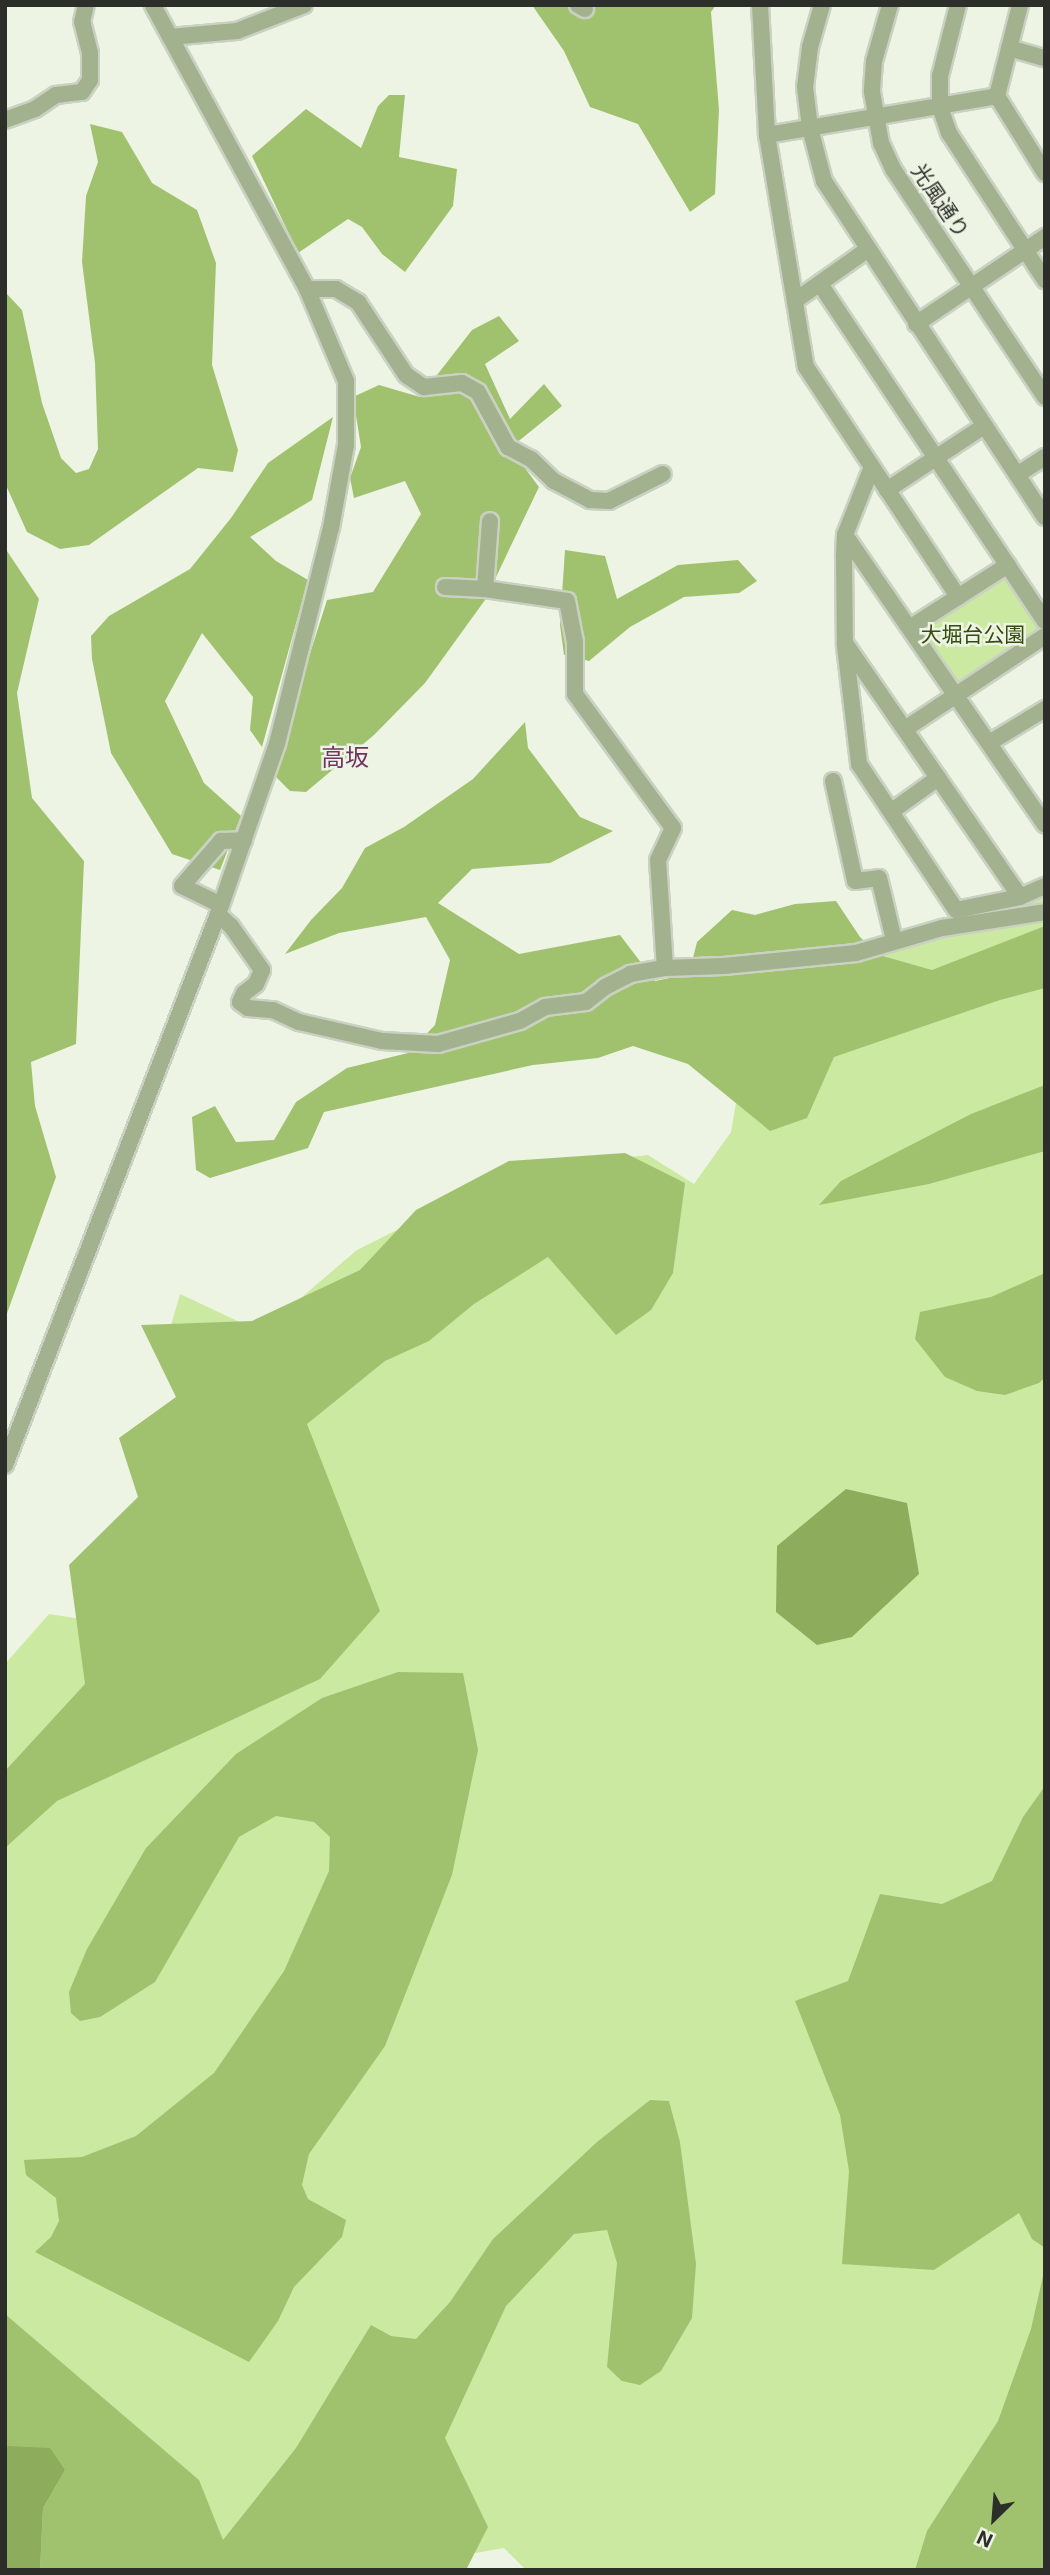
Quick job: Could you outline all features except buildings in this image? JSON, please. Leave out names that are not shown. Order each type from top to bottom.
[{"type":"street","points":[[5,120],[35,109],[56,95],[82,92],[90,80],[90,53],[82,22],[86,5]]},
{"type":"street","points":[[5,1465],[220,910],[278,744],[331,528],[346,445],[346,382],[307,289],[153,5]]},
{"type":"street","points":[[170,37],[237,31],[304,5]]},
{"type":"street","points":[[760,5],[767,135],[806,367],[958,597]]},
{"type":"street","points":[[822,5],[810,47],[805,87],[810,128],[824,181],[1045,517]]},
{"type":"street","name":"光風通り","points":[[890,5],[874,61],[874,118],[893,169],[1045,397]]},
{"type":"street","points":[[958,5],[940,76],[940,107],[949,134],[1045,280]]},
{"type":"street","points":[[1020,5],[997,96],[1045,173]]},
{"type":"street","points":[[1009,48],[1045,58]]},
{"type":"street","points":[[767,135],[997,96]]},
{"type":"street","points":[[916,324],[1045,237]]},
{"type":"street","points":[[796,300],[867,250]]},
{"type":"street","points":[[820,284],[1045,621]]},
{"type":"street","points":[[307,289],[336,289],[358,302],[406,375],[424,387],[462,383],[478,392],[508,447],[531,459],[554,481],[590,500],[609,500],[663,474]]},
{"type":"street","points":[[887,490],[984,426]]},
{"type":"street","points":[[1017,475],[1045,457]]},
{"type":"street","points":[[872,467],[845,535],[845,641],[859,764],[956,910],[1020,897],[1045,886]]},
{"type":"street","points":[[485,589],[490,521]]},
{"type":"street","points":[[845,535],[911,627],[1045,825]]},
{"type":"street","points":[[911,627],[1008,565]]},
{"type":"street","points":[[445,587],[485,589],[567,601],[575,642],[575,694],[673,828],[658,860],[664,968]]},
{"type":"street","points":[[905,729],[1045,636]]},
{"type":"street","points":[[845,641],[1020,897]]},
{"type":"street","points":[[989,743],[1042,716]]},
{"type":"street","points":[[892,811],[938,778]]},
{"type":"street","points":[[833,781],[855,881],[879,878],[894,940]]},
{"type":"street","points":[[244,841],[221,841],[183,886],[220,910],[262,970],[256,984],[244,993],[240,1002],[248,1008],[273,1010],[299,1022],[382,1041],[439,1044],[520,1021],[545,1007],[586,1002],[630,974],[664,968],[724,966],[856,953],[943,928],[1045,912]]},
{"type":"green space","name":"大堀台公園","points":[[1008,565],[1045,621],[1045,636],[956,695],[911,627]]},
{"type":"green space","points":[[1045,895],[1045,2570],[526,2570],[504,2548],[458,2556],[441,2570],[5,2570],[5,1664],[49,1614],[100,1622],[201,1433],[160,1364],[180,1294],[261,1332],[357,1250],[517,1170],[648,1155],[694,1184],[731,1132],[758,977],[937,935]]},
{"type":"shaded area","points":[[532,5],[716,5],[711,12],[719,110],[715,194],[690,212],[638,124],[590,107],[564,51]]},
{"type":"shaded area","points":[[389,95],[405,95],[399,157],[457,169],[453,206],[405,272],[382,254],[362,227],[348,219],[298,253],[252,156],[306,109],[361,148],[378,106]]},
{"type":"shaded area","points":[[90,124],[122,132],[152,183],[197,210],[216,263],[212,365],[238,450],[233,472],[198,468],[89,545],[60,549],[27,532],[5,483],[5,292],[22,310],[42,403],[61,458],[76,473],[89,469],[98,449],[95,363],[82,262],[86,196],[98,162]]},
{"type":"shaded area","points":[[499,316],[519,341],[485,364],[510,419],[544,384],[562,406],[510,448],[539,487],[485,600],[425,683],[374,735],[306,792],[290,791],[272,773],[327,600],[373,592],[421,514],[405,481],[354,498],[350,478],[361,447],[353,397],[379,385],[420,397],[472,330]]},
{"type":"shaded area","points":[[333,417],[312,500],[250,537],[276,561],[308,580],[262,747],[250,730],[253,697],[202,633],[165,701],[204,783],[241,816],[220,870],[172,854],[111,753],[92,659],[91,636],[109,616],[190,569],[231,518],[268,463]]},
{"type":"shaded area","points":[[5,548],[39,599],[17,693],[32,798],[84,861],[76,1044],[31,1062],[35,1106],[56,1177],[5,1319]]},
{"type":"shaded area","points":[[565,550],[605,556],[617,599],[678,565],[738,560],[757,581],[739,593],[684,597],[630,627],[589,661],[564,655],[560,625]]},
{"type":"shaded area","points":[[525,722],[528,748],[580,817],[613,831],[550,863],[472,869],[438,903],[519,954],[620,935],[655,981],[689,974],[697,942],[732,910],[755,915],[795,904],[836,901],[860,937],[879,955],[932,970],[1045,926],[1045,988],[1000,1000],[834,1057],[807,1118],[770,1131],[688,1064],[633,1046],[598,1058],[533,1065],[324,1112],[308,1148],[210,1178],[196,1170],[192,1117],[215,1106],[236,1142],[274,1140],[296,1102],[347,1068],[408,1053],[435,1025],[450,960],[426,917],[339,933],[285,954],[311,920],[342,888],[365,848],[404,827],[473,779]]},
{"type":"shaded area","points":[[1045,1085],[1045,1151],[929,1184],[819,1205],[841,1181],[971,1114]]},
{"type":"shaded area","points":[[625,1153],[685,1183],[673,1273],[651,1310],[616,1335],[548,1257],[474,1304],[429,1341],[385,1361],[307,1424],[380,1611],[320,1679],[57,1801],[5,1848],[5,1771],[85,1684],[69,1565],[138,1497],[119,1438],[176,1397],[141,1325],[252,1321],[360,1270],[416,1210],[509,1161]]},
{"type":"shaded area","points":[[1045,1273],[1045,1377],[1039,1383],[1005,1395],[977,1391],[945,1377],[915,1339],[920,1312],[991,1297]]},
{"type":"shaded area","points":[[846,1489],[907,1503],[919,1574],[852,1637],[817,1645],[776,1612],[777,1546]]},
{"type":"shaded area","points":[[398,1672],[463,1673],[478,1750],[452,1875],[385,2046],[309,2154],[302,2185],[308,2199],[346,2220],[342,2237],[294,2287],[278,2321],[249,2362],[35,2252],[51,2237],[59,2221],[56,2198],[26,2175],[24,2160],[82,2157],[136,2136],[214,2073],[284,1971],[329,1871],[330,1837],[314,1822],[276,1816],[239,1837],[155,1982],[100,2017],[80,2021],[71,2013],[69,1992],[87,1949],[146,1848],[236,1754],[322,1698]]},
{"type":"shaded area","points":[[1045,1786],[1045,2248],[1032,2239],[1019,2213],[934,2270],[842,2264],[849,2171],[840,2115],[795,2001],[848,1981],[880,1894],[942,1904],[992,1881],[1023,1817]]},
{"type":"shaded area","points":[[650,2100],[669,2101],[680,2142],[696,2264],[692,2318],[661,2371],[640,2385],[622,2381],[607,2367],[617,2263],[607,2230],[574,2234],[506,2306],[445,2438],[488,2527],[466,2570],[40,2570],[43,2508],[65,2470],[5,2452],[5,2314],[199,2480],[223,2540],[296,2448],[371,2325],[391,2336],[416,2339],[450,2302],[493,2239],[597,2142]]},
{"type":"shaded area","points":[[1045,2267],[1045,2570],[915,2570],[927,2531],[998,2421],[1031,2329]]},
{"type":"shaded area","points":[[8,2446],[50,2448],[65,2470],[43,2508],[40,2570],[5,2570],[5,2452]]},
{"type":"district","name":"高坂","points":[[345,758]]}]
